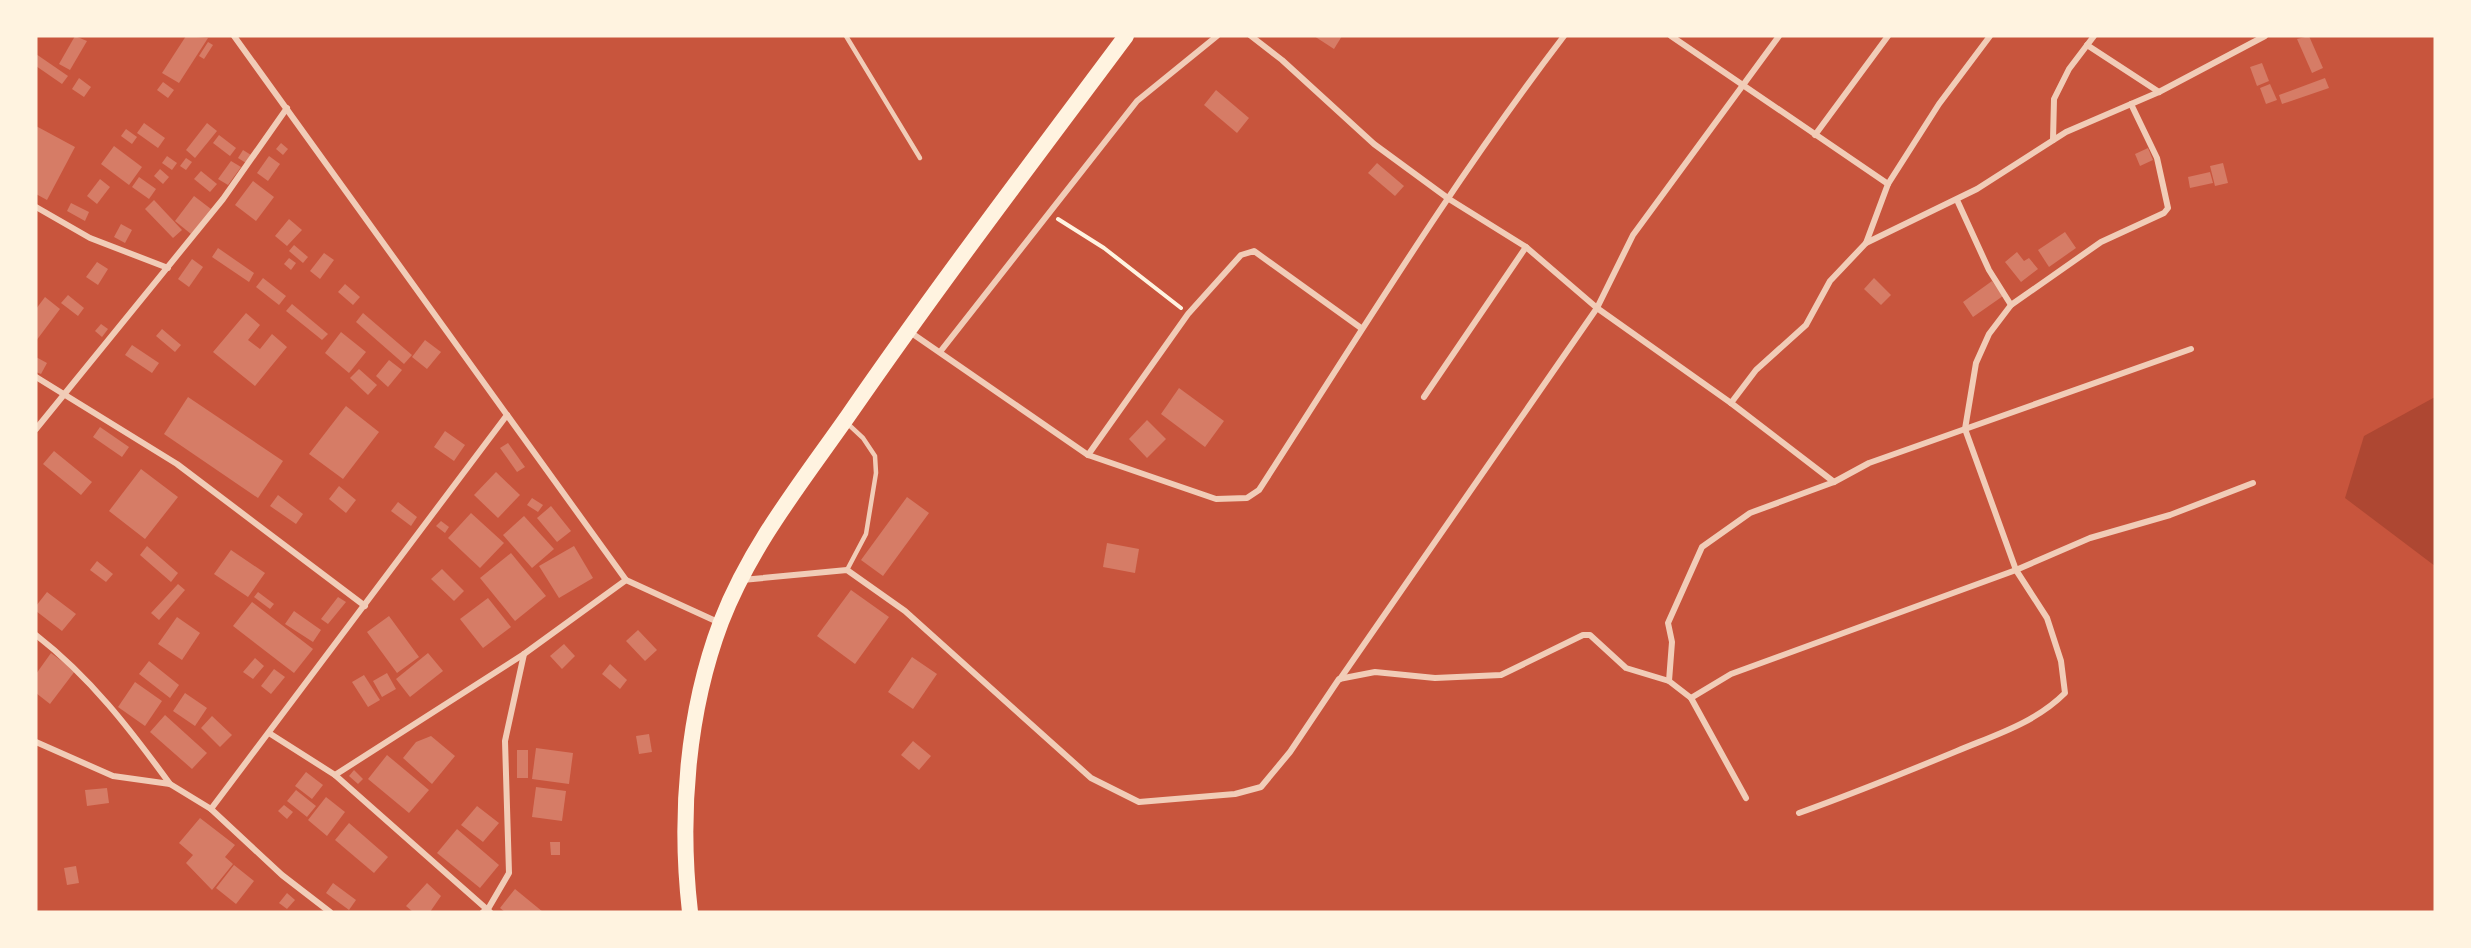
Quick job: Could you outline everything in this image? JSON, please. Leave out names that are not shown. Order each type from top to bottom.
[{"type":"highway","points":[[690,912],[686,826],[688,771],[704,680],[721,623],[740,580],[791,492],[907,330],[1126,36]]},
{"type":"street","points":[[234,36],[626,580],[721,623]]},
{"type":"street","points":[[940,352],[1137,101],[1217,36]]},
{"type":"street","points":[[1251,36],[1282,60],[1374,144],[1449,199],[1526,247],[1596,308],[1731,403],[1834,482]]},
{"type":"street","points":[[907,330],[1088,455],[1216,500],[1247,498],[1258,490],[1361,328],[1526,86],[1564,36]]},
{"type":"street","points":[[740,580],[847,570],[905,610],[1091,778],[1140,801],[1235,795],[1261,787],[1290,752],[1596,308],[1633,235],[1779,36]]},
{"type":"street","points":[[1815,135],[1888,36]]},
{"type":"street","points":[[1866,243],[1888,184],[1939,104],[1990,36]]},
{"type":"street","points":[[2053,140],[2054,99],[2069,69],[2094,36]]},
{"type":"street","points":[[1731,403],[1756,370],[1806,325],[1830,281],[1866,243],[1957,200],[2014,167],[2066,132],[2159,92],[2265,36]]},
{"type":"street","points":[[1673,37],[1741,86],[1888,184]]},
{"type":"street","points":[[2087,45],[2159,92]]},
{"type":"street","points":[[1799,813],[1874,786],[2025,723],[2050,708],[2065,693],[2061,661],[2047,618],[2016,570],[1965,429],[1977,363],[1989,334],[2011,304],[2101,242],[2164,213],[2168,208],[2157,158],[2131,104]]},
{"type":"street","points":[[36,429],[223,199],[287,108]]},
{"type":"street","points":[[1957,200],[1989,270],[2011,304]]},
{"type":"street","points":[[36,207],[90,238],[168,268]]},
{"type":"street","points":[[1424,397],[1526,247]]},
{"type":"street","points":[[1088,455],[1188,314],[1241,255],[1254,251],[1361,328]]},
{"type":"street","points":[[1669,681],[1672,642],[1668,623],[1702,547],[1750,513],[1834,482],[1869,463],[2191,349]]},
{"type":"street","points":[[36,377],[177,464],[365,606]]},
{"type":"street","points":[[211,809],[507,415]]},
{"type":"street","points":[[1691,698],[1731,674],[2016,570],[2090,538],[2170,515],[2253,483]]},
{"type":"street","points":[[335,776],[524,654],[626,580]]},
{"type":"street","points":[[36,635],[70,661],[119,714],[170,784],[211,809],[282,875],[330,912]]},
{"type":"street","points":[[1340,679],[1375,672],[1435,678],[1501,675],[1583,635],[1590,635],[1626,668],[1669,681],[1691,698],[1746,798]]},
{"type":"street","points":[[269,733],[335,776],[487,911],[508,873],[505,741],[524,654]]},
{"type":"street","points":[[36,742],[113,776],[170,784]]},
{"type":"lane","points":[[846,36],[920,158]]},
{"type":"lane","points":[[844,421],[863,438],[875,456],[876,473],[866,534],[847,570]]},
{"type":"path","points":[[1048,213],[1104,248],[1188,314]]},
{"type":"shaded area","points":[[2435,397],[2435,566],[2345,498],[2364,436]]},
{"type":"building","points":[[75,36],[87,41],[70,70],[59,64]]},
{"type":"building","points":[[186,36],[208,38],[179,83],[162,73]]},
{"type":"building","points":[[1314,36],[1342,36],[1334,49]]},
{"type":"building","points":[[2309,36],[2323,68],[2312,73],[2297,39]]},
{"type":"building","points":[[208,42],[213,45],[204,59],[199,56]]},
{"type":"building","points":[[36,54],[68,76],[62,84],[36,66]]},
{"type":"building","points":[[2262,63],[2269,81],[2257,86],[2250,67]]},
{"type":"building","points":[[79,78],[91,87],[84,97],[72,89]]},
{"type":"building","points":[[2325,78],[2329,88],[2282,104],[2279,95]]},
{"type":"building","points":[[163,82],[174,90],[168,98],[157,90]]},
{"type":"building","points":[[2270,84],[2277,100],[2266,104],[2260,88]]},
{"type":"building","points":[[1216,90],[1249,118],[1237,133],[1204,105]]},
{"type":"building","points":[[144,123],[165,138],[158,148],[137,133]]},
{"type":"building","points":[[207,123],[217,131],[195,158],[186,150]]},
{"type":"building","points":[[36,126],[75,147],[47,200],[36,194]]},
{"type":"building","points":[[126,129],[137,137],[132,144],[121,136]]},
{"type":"building","points":[[219,135],[236,148],[230,156],[213,143]]},
{"type":"building","points":[[281,143],[288,149],[283,155],[276,149]]},
{"type":"building","points":[[114,146],[142,167],[129,185],[101,164]]},
{"type":"building","points":[[2148,148],[2153,160],[2140,166],[2135,154]]},
{"type":"building","points":[[243,150],[251,155],[246,163],[238,158]]},
{"type":"building","points":[[167,156],[177,163],[172,170],[162,163]]},
{"type":"building","points":[[269,156],[280,164],[268,181],[257,173]]},
{"type":"building","points":[[186,158],[192,162],[186,170],[180,166]]},
{"type":"building","points":[[231,161],[241,167],[228,185],[218,179]]},
{"type":"building","points":[[1377,163],[1404,186],[1395,196],[1368,173]]},
{"type":"building","points":[[2223,163],[2228,183],[2215,186],[2210,166]]},
{"type":"building","points":[[160,169],[169,177],[163,184],[154,176]]},
{"type":"building","points":[[201,171],[217,184],[210,192],[194,179]]},
{"type":"building","points":[[2210,172],[2213,183],[2190,188],[2188,177]]},
{"type":"building","points":[[139,177],[156,189],[149,199],[132,187]]},
{"type":"building","points":[[100,179],[110,187],[97,204],[87,196]]},
{"type":"building","points":[[253,181],[274,197],[256,221],[235,205]]},
{"type":"building","points":[[194,196],[211,209],[191,234],[175,221]]},
{"type":"building","points":[[154,200],[182,230],[173,238],[145,209]]},
{"type":"building","points":[[71,203],[89,212],[85,221],[67,211]]},
{"type":"building","points":[[289,219],[302,230],[287,246],[275,236]]},
{"type":"building","points":[[121,224],[132,230],[125,243],[114,237]]},
{"type":"building","points":[[2065,232],[2076,248],[2049,267],[2038,250]]},
{"type":"building","points":[[294,245],[308,257],[303,263],[289,251]]},
{"type":"building","points":[[218,248],[254,273],[249,282],[212,257]]},
{"type":"building","points":[[2017,252],[2024,261],[2029,258],[2038,269],[2021,282],[2005,262]]},
{"type":"building","points":[[324,253],[334,260],[320,279],[310,271]]},
{"type":"building","points":[[289,258],[296,263],[291,270],[284,264]]},
{"type":"building","points":[[192,259],[203,267],[189,287],[178,279]]},
{"type":"building","points":[[97,262],[108,269],[98,285],[86,277]]},
{"type":"building","points":[[263,278],[286,296],[279,305],[256,287]]},
{"type":"building","points":[[1874,278],[1891,295],[1881,305],[1864,289]]},
{"type":"building","points":[[1992,281],[2003,296],[1973,317],[1963,302]]},
{"type":"building","points":[[345,284],[360,297],[353,305],[338,292]]},
{"type":"building","points":[[68,295],[84,308],[78,316],[61,303]]},
{"type":"building","points":[[45,297],[60,309],[36,341],[36,309]]},
{"type":"building","points":[[292,304],[328,334],[322,340],[286,311]]},
{"type":"building","points":[[246,313],[260,325],[248,340],[260,349],[272,334],[287,347],[255,386],[213,352]]},
{"type":"building","points":[[363,313],[412,355],[404,364],[356,322]]},
{"type":"building","points":[[101,324],[108,329],[102,337],[95,331]]},
{"type":"building","points":[[162,329],[181,345],[175,352],[156,336]]},
{"type":"building","points":[[341,332],[366,352],[349,373],[325,353]]},
{"type":"building","points":[[425,340],[441,352],[427,369],[412,357]]},
{"type":"building","points":[[132,345],[159,363],[152,373],[125,355]]},
{"type":"building","points":[[36,357],[47,363],[41,374],[36,372]]},
{"type":"building","points":[[389,360],[402,370],[388,387],[376,376]]},
{"type":"building","points":[[359,369],[377,385],[368,395],[350,378]]},
{"type":"building","points":[[1179,388],[1224,421],[1205,447],[1161,414]]},
{"type":"building","points":[[188,397],[283,461],[258,498],[164,434]]},
{"type":"building","points":[[346,406],[379,432],[343,479],[309,454]]},
{"type":"building","points":[[1147,420],[1166,439],[1147,458],[1129,439]]},
{"type":"building","points":[[100,427],[129,447],[122,457],[93,437]]},
{"type":"building","points":[[445,431],[465,445],[454,461],[434,447]]},
{"type":"building","points":[[508,443],[525,467],[517,472],[500,448]]},
{"type":"building","points":[[54,451],[92,482],[81,495],[43,464]]},
{"type":"building","points":[[141,469],[178,497],[145,539],[109,511]]},
{"type":"building","points":[[496,472],[520,495],[498,518],[474,495]]},
{"type":"building","points":[[339,486],[356,500],[346,513],[329,499]]},
{"type":"building","points":[[278,495],[303,514],[296,524],[270,506]]},
{"type":"building","points":[[907,497],[929,513],[883,576],[861,560]]},
{"type":"building","points":[[532,498],[543,505],[538,512],[527,505]]},
{"type":"building","points":[[398,502],[417,517],[411,526],[391,511]]},
{"type":"building","points":[[551,506],[571,531],[557,542],[537,518]]},
{"type":"building","points":[[471,513],[504,543],[480,568],[448,538]]},
{"type":"building","points":[[524,516],[554,549],[532,568],[503,535]]},
{"type":"building","points":[[441,521],[449,527],[445,533],[436,526]]},
{"type":"building","points":[[1107,543],[1139,549],[1135,573],[1103,567]]},
{"type":"building","points":[[147,546],[178,573],[171,582],[140,555]]},
{"type":"building","points":[[574,546],[593,578],[559,598],[539,566]]},
{"type":"building","points":[[231,550],[265,573],[248,597],[214,574]]},
{"type":"building","points":[[511,553],[546,596],[515,621],[480,578]]},
{"type":"building","points":[[97,561],[113,574],[106,582],[90,570]]},
{"type":"building","points":[[442,569],[464,591],[454,601],[431,579]]},
{"type":"building","points":[[178,584],[185,590],[159,620],[151,613]]},
{"type":"building","points":[[851,590],[889,617],[855,664],[817,636]]},
{"type":"building","points":[[47,592],[76,614],[62,631],[36,611],[36,606]]},
{"type":"building","points":[[258,592],[274,604],[270,609],[254,597]]},
{"type":"building","points":[[338,597],[346,602],[328,624],[321,619]]},
{"type":"building","points":[[488,598],[511,627],[483,648],[460,619]]},
{"type":"building","points":[[252,602],[313,649],[294,673],[233,626]]},
{"type":"building","points":[[294,611],[321,630],[313,642],[285,624]]},
{"type":"building","points":[[389,616],[419,657],[397,673],[367,632]]},
{"type":"building","points":[[177,617],[200,633],[182,660],[158,644]]},
{"type":"building","points":[[638,630],[657,650],[645,661],[626,641]]},
{"type":"building","points":[[564,644],[575,656],[562,669],[550,656]]},
{"type":"building","points":[[51,653],[75,671],[50,704],[36,693],[36,674]]},
{"type":"building","points":[[428,653],[443,671],[410,697],[396,679]]},
{"type":"building","points":[[912,657],[937,674],[913,709],[888,692]]},
{"type":"building","points":[[255,658],[264,666],[253,679],[243,672]]},
{"type":"building","points":[[149,661],[179,685],[170,698],[139,674]]},
{"type":"building","points":[[610,664],[627,680],[620,689],[602,674]]},
{"type":"building","points":[[274,669],[285,677],[271,694],[261,686]]},
{"type":"building","points":[[387,673],[396,689],[382,697],[373,681]]},
{"type":"building","points":[[364,675],[380,700],[368,707],[352,682]]},
{"type":"building","points":[[135,682],[162,701],[145,726],[118,707]]},
{"type":"building","points":[[185,693],[207,708],[195,726],[173,711]]},
{"type":"building","points":[[165,715],[207,753],[192,769],[150,732]]},
{"type":"building","points":[[212,716],[232,735],[220,747],[201,728]]},
{"type":"building","points":[[649,734],[652,752],[639,754],[636,736]]},
{"type":"building","points":[[431,736],[455,756],[432,784],[403,758],[416,742]]},
{"type":"building","points":[[913,741],[931,756],[919,770],[901,755]]},
{"type":"building","points":[[536,748],[573,753],[569,784],[532,779]]},
{"type":"building","points":[[517,750],[528,750],[528,778],[517,778]]},
{"type":"building","points":[[387,755],[429,790],[409,813],[368,779]]},
{"type":"building","points":[[354,770],[363,779],[358,784],[349,776]]},
{"type":"building","points":[[306,772],[323,785],[312,799],[295,786]]},
{"type":"building","points":[[536,787],[566,791],[562,821],[532,817]]},
{"type":"building","points":[[107,788],[109,803],[87,806],[85,790]]},
{"type":"building","points":[[296,790],[316,806],[307,817],[287,801]]},
{"type":"building","points":[[326,797],[345,812],[327,836],[308,820]]},
{"type":"building","points":[[284,805],[293,812],[287,819],[278,811]]},
{"type":"building","points":[[477,806],[499,823],[483,842],[461,825]]},
{"type":"building","points":[[200,818],[235,845],[225,857],[233,864],[212,890],[186,863],[193,855],[179,843]]},
{"type":"building","points":[[349,823],[388,857],[374,873],[335,840]]},
{"type":"building","points":[[457,829],[499,865],[480,888],[437,853]]},
{"type":"building","points":[[550,842],[560,842],[560,855],[551,855]]},
{"type":"building","points":[[234,865],[254,881],[236,904],[216,888]]},
{"type":"building","points":[[76,866],[79,883],[67,885],[64,868]]},
{"type":"building","points":[[333,883],[356,900],[349,910],[326,893]]},
{"type":"building","points":[[427,883],[441,896],[430,912],[413,912],[406,906]]},
{"type":"building","points":[[515,889],[543,912],[505,912],[500,908]]},
{"type":"building","points":[[287,893],[295,900],[287,909],[279,903]]}]
